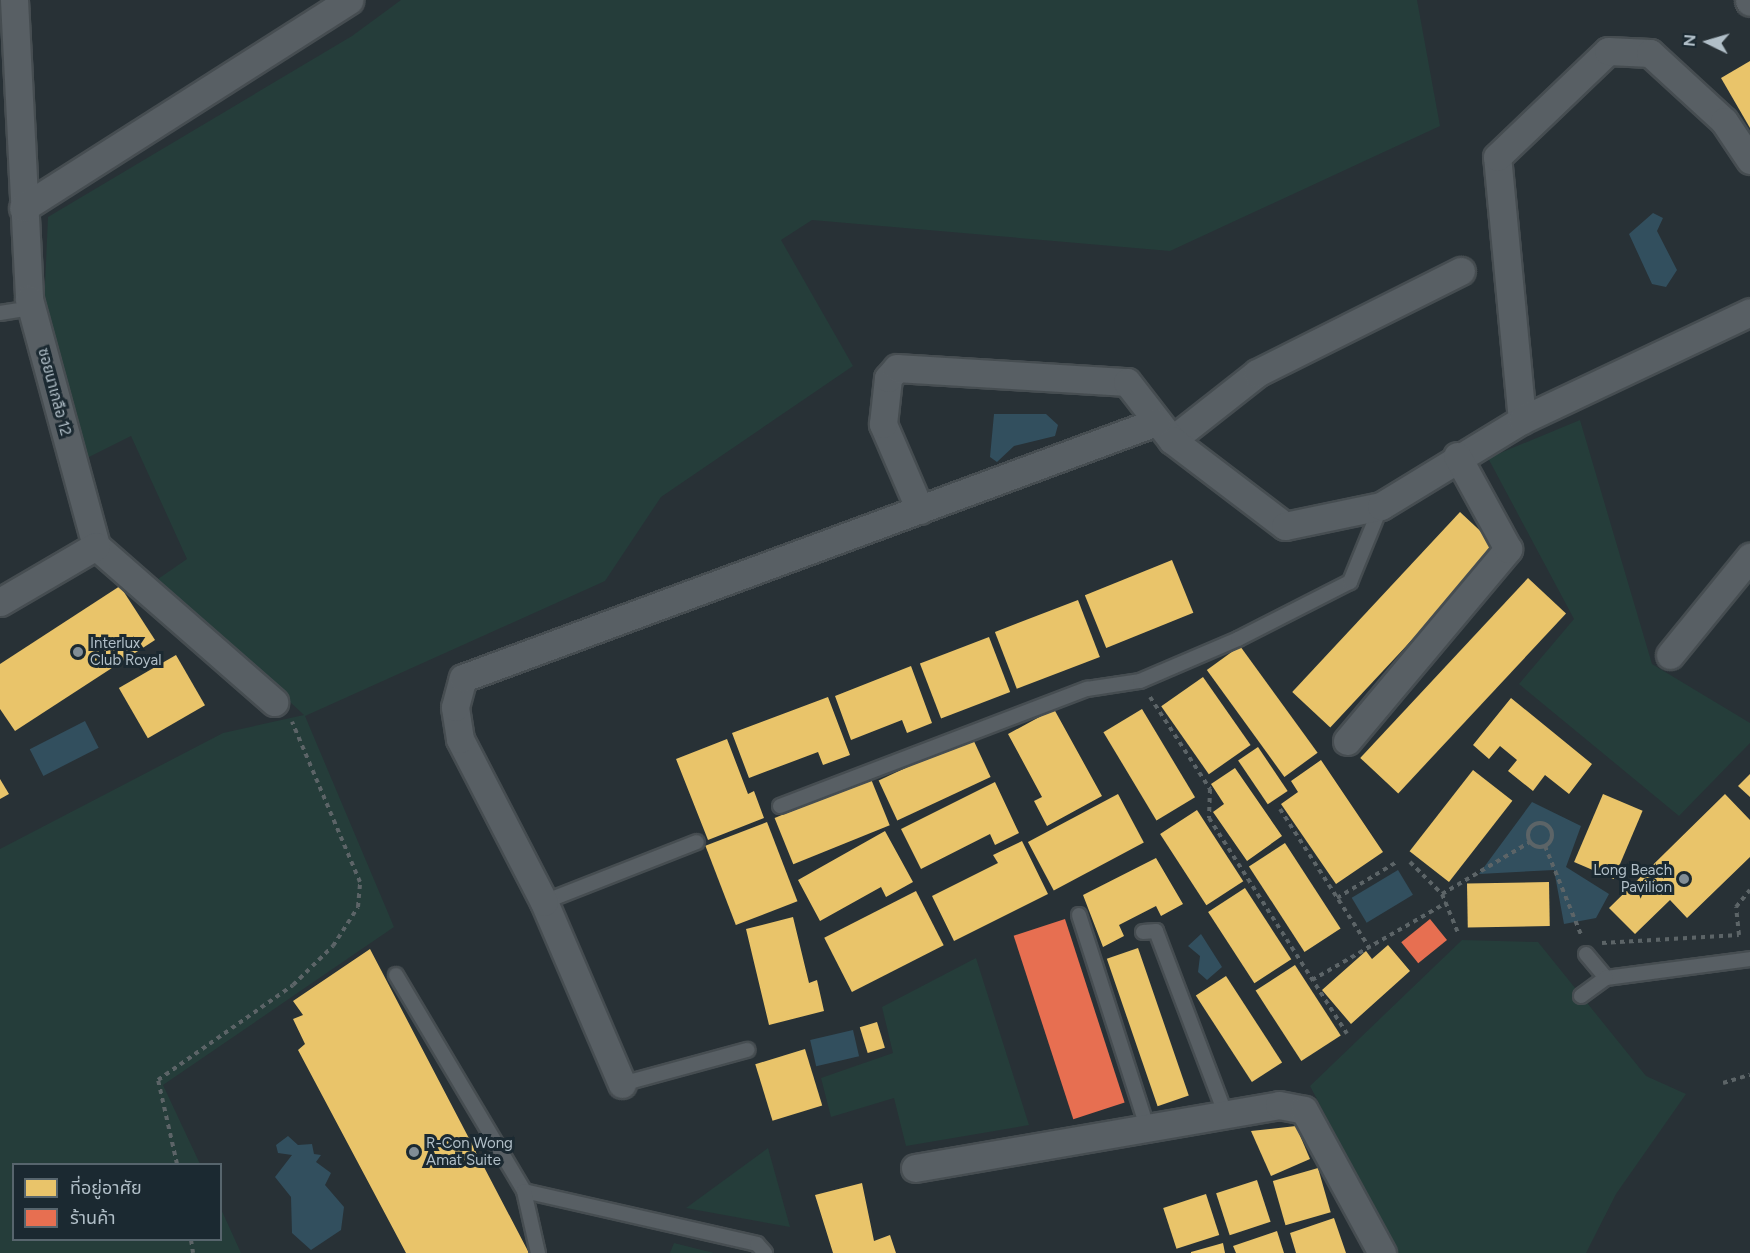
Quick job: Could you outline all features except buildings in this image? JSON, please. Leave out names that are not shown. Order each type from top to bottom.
[{"type":"street","name":"ซอยนาเกลือ 12","points":[[14,0],[23,208],[31,308],[96,546]]},
{"type":"street","points":[[23,208],[349,0]]},
{"type":"street","points":[[1522,420],[1497,157],[1608,51],[1650,53],[1724,121],[1750,160]]},
{"type":"street","points":[[622,1084],[544,902],[460,739],[455,707],[463,678],[920,510],[1164,431],[1257,373],[1461,271]]},
{"type":"street","points":[[920,510],[883,424],[888,378],[897,368],[1118,379],[1127,382],[1164,431],[1285,526],[1381,506],[1457,456],[1522,420],[1750,312]]},
{"type":"street","points":[[1347,741],[1508,549],[1457,456]]},
{"type":"street","points":[[0,602],[96,546],[274,702]]},
{"type":"street","points":[[1670,655],[1750,557]]},
{"type":"street","points":[[915,1168],[1148,1131],[1279,1104],[1304,1110],[1382,1253]]},
{"type":"lane","points":[[0,313],[31,308]]},
{"type":"lane","points":[[780,806],[1087,689],[1140,681],[1350,582],[1381,506]]},
{"type":"lane","points":[[544,902],[697,842]]},
{"type":"lane","points":[[1079,915],[1148,1131]]},
{"type":"lane","points":[[1143,932],[1156,932],[1226,1115]]},
{"type":"lane","points":[[1590,949],[1606,978]]},
{"type":"lane","points":[[1581,996],[1606,978],[1746,960]]},
{"type":"lane","points":[[396,975],[524,1191],[538,1253]]},
{"type":"lane","points":[[622,1084],[747,1050]]},
{"type":"lane","points":[[524,1191],[758,1244],[765,1253]]},
{"type":"path","points":[[1140,681],[1210,789],[1209,818],[1347,1034]]},
{"type":"path","points":[[177,1163],[158,1080],[293,985],[333,946],[358,907],[360,882],[292,723],[274,702]]},
{"type":"path","points":[[1280,809],[1369,947]]},
{"type":"path","points":[[1530,842],[1531,826],[1547,824],[1551,840],[1545,846]]},
{"type":"path","points":[[1443,894],[1472,874],[1530,842],[1545,846]]},
{"type":"path","points":[[1545,846],[1579,926]]},
{"type":"path","points":[[1410,862],[1443,894],[1458,933]]},
{"type":"path","points":[[1338,898],[1395,863]]},
{"type":"path","points":[[1746,960],[1739,935],[1736,907],[1750,890]]},
{"type":"path","points":[[1312,980],[1446,903]]},
{"type":"path","points":[[1590,949],[1739,935]]},
{"type":"path","points":[[1723,1083],[1750,1075]]},
{"type":"green space","points":[[401,0],[1417,0],[1440,126],[1170,251],[812,220],[781,240],[853,366],[661,497],[605,581],[305,716],[394,927],[163,1085],[200,1163],[12,1163],[12,1241],[222,1241],[222,1211],[241,1253],[0,1253],[0,849],[223,733],[304,715],[158,579],[187,559],[131,436],[85,459],[43,330],[48,217],[352,36]]},
{"type":"green space","points":[[1580,420],[1652,664],[1750,723],[1750,743],[1679,816],[1519,684],[1574,619],[1488,458]]},
{"type":"green space","points":[[1462,940],[1538,942],[1646,1076],[1686,1094],[1616,1194],[1586,1253],[1398,1253],[1310,1086]]},
{"type":"green space","points":[[976,958],[1029,1125],[906,1146],[894,1098],[831,1117],[821,1078],[893,1053],[882,1007]]},
{"type":"green space","points":[[768,1148],[790,1227],[686,1208]]},
{"type":"green space","points":[[674,1243],[714,1253],[670,1253]]},
{"type":"water","points":[[1653,213],[1663,218],[1657,231],[1677,270],[1666,287],[1652,284],[1629,234]]},
{"type":"water","points":[[994,414],[1046,414],[1058,425],[1055,436],[1014,446],[997,462],[990,457]]},
{"type":"water","points":[[85,721],[99,748],[43,776],[30,749]]},
{"type":"water","points":[[1532,802],[1581,826],[1566,867],[1609,894],[1596,918],[1564,924],[1554,870],[1479,874]]},
{"type":"water","points":[[1398,870],[1413,895],[1367,923],[1352,898]]},
{"type":"water","points":[[1201,934],[1222,967],[1207,980],[1198,972],[1200,956],[1188,946]]},
{"type":"water","points":[[853,1030],[859,1056],[816,1066],[810,1040]]},
{"type":"water","points":[[288,1136],[298,1145],[312,1144],[314,1154],[321,1155],[316,1162],[331,1173],[325,1185],[344,1207],[341,1230],[311,1250],[292,1233],[291,1197],[275,1177],[292,1155],[278,1153],[276,1145]]},
{"type":"place","name":"Interlux Club Royal","points":[[78,652]]},
{"type":"place","name":"Long Beach Pavilion","points":[[1684,879]]},
{"type":"place","name":"R-Con Wong Amat Suite","points":[[414,1152]]}]
